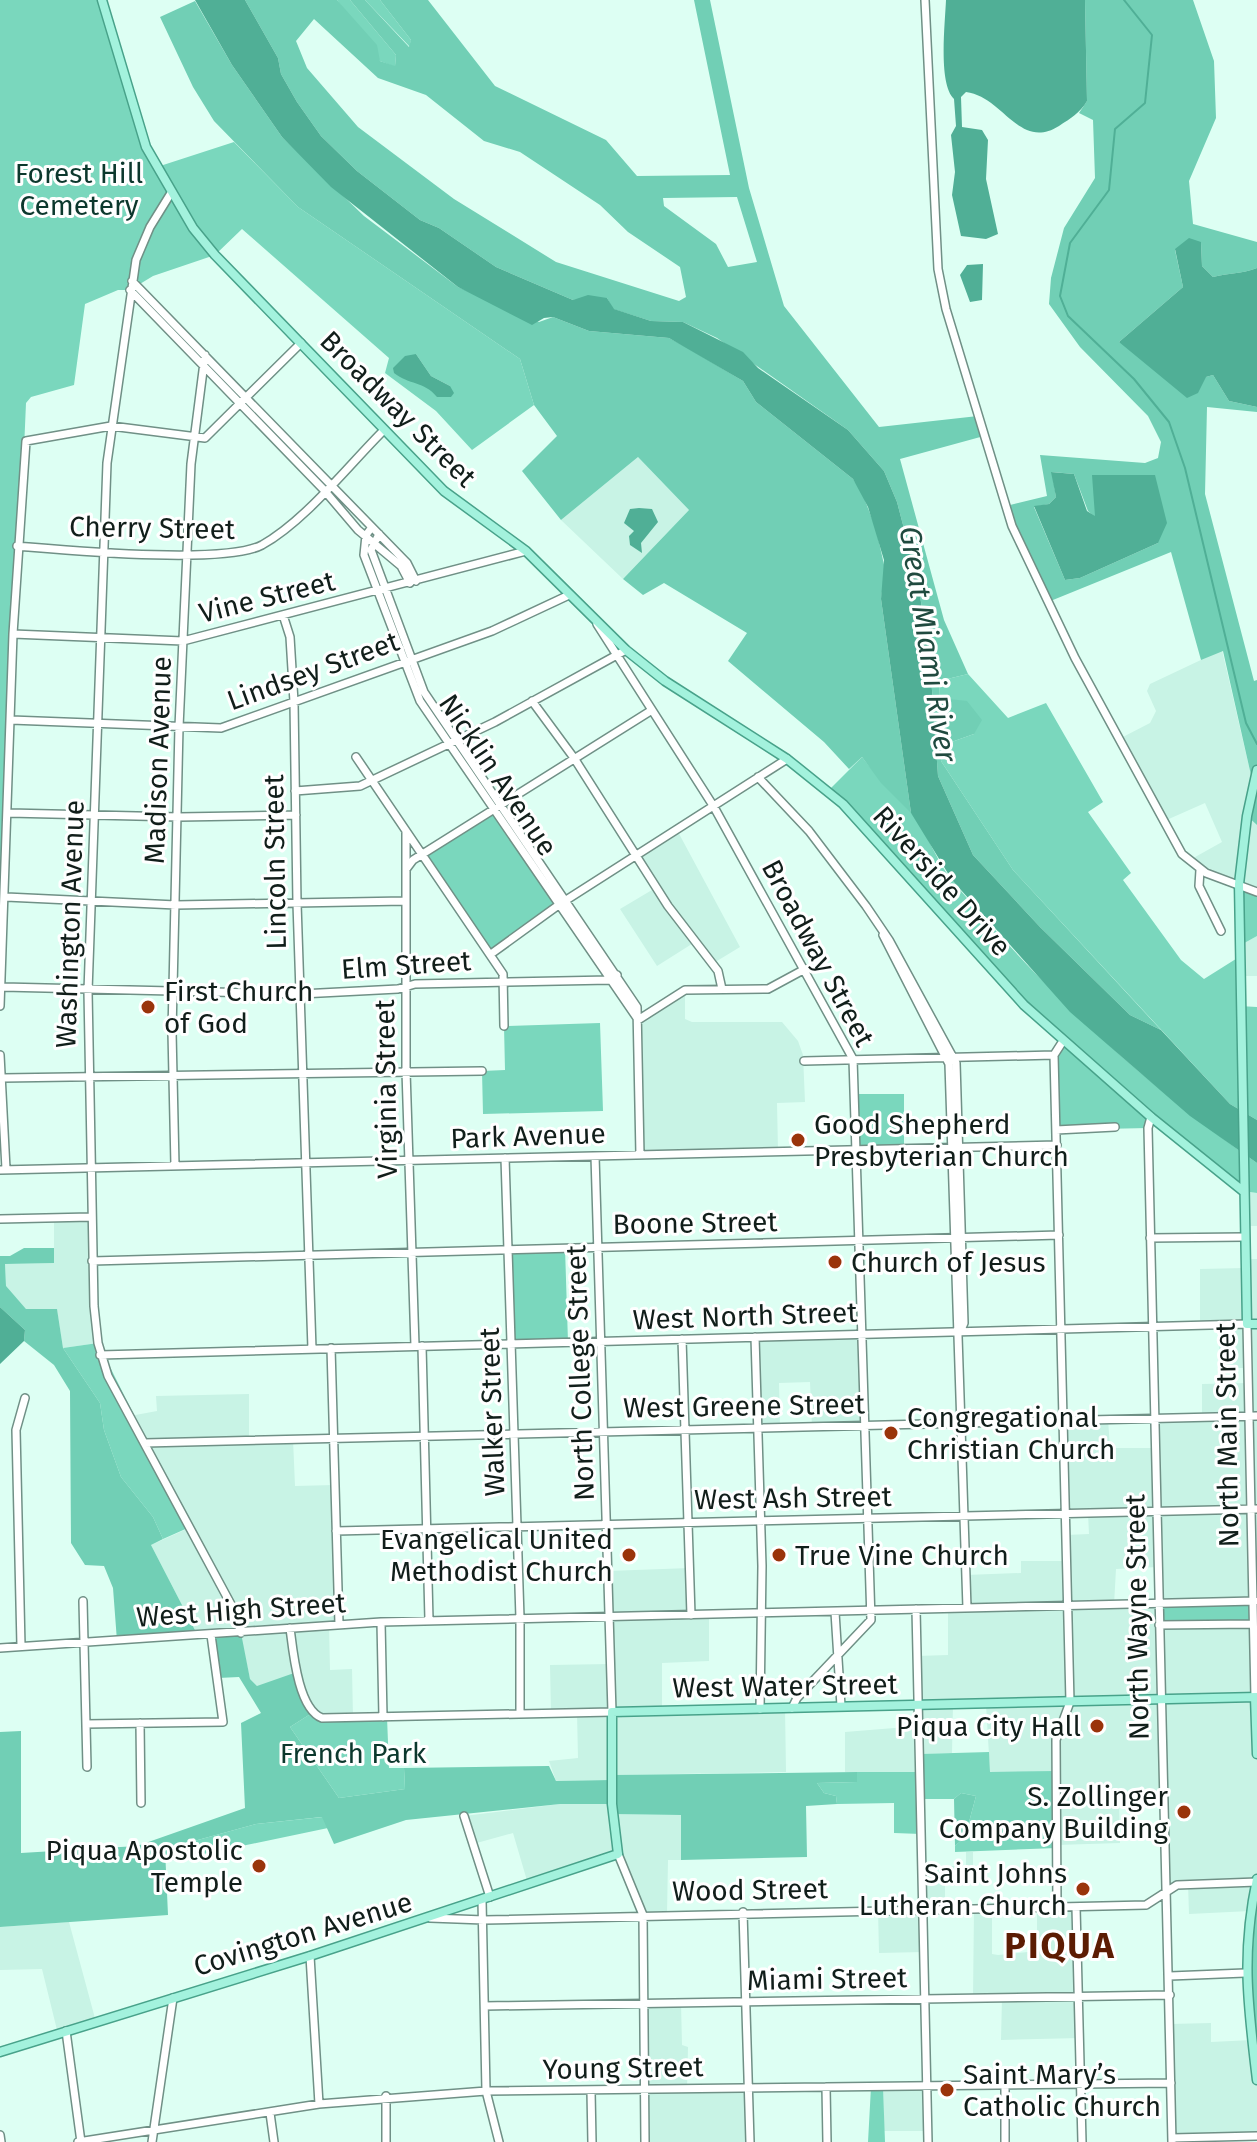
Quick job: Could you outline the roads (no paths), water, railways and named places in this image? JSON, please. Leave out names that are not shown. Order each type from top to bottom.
[{"type":"main road","name":"Broadway Street","points":[[102,0],[146,147],[171,193],[215,255],[383,431],[452,498],[526,551],[594,618]]},
{"type":"main road","name":"Riverside Drive","points":[[594,618],[626,650],[690,698],[787,759],[843,804],[1024,1005],[1151,1117],[1243,1191]]},
{"type":"main road","name":"North Main Street","points":[[1247,1324],[1239,1048],[1239,884],[1257,770]]},
{"type":"main road","points":[[1247,1324],[1257,1324]]},
{"type":"main road","name":"North Main Street","points":[[1256,1697],[1257,1754]]},
{"type":"main road","name":"West Water Street","points":[[612,1712],[1256,1697]]},
{"type":"main road","name":"North College Street","points":[[612,1712],[611,1780],[614,1841],[618,1854]]},
{"type":"main road","name":"Covington Avenue","points":[[0,2052],[429,1918],[618,1854]]},
{"type":"main road","points":[[1257,1881],[1248,1925],[1245,1973],[1257,2080]]},
{"type":"street","points":[[925,0],[938,269],[946,309],[1009,516],[1069,646],[1182,854],[1200,870],[1257,892]]},
{"type":"street","name":"Washington Avenue","points":[[171,193],[150,227],[132,281],[111,426],[99,636],[88,991],[92,1261],[100,1355],[108,1376],[234,1610],[241,1633]]},
{"type":"street","points":[[132,281],[205,355],[324,490],[366,535],[401,566],[413,582]]},
{"type":"street","points":[[130,290],[203,365],[331,483],[407,563],[413,582]]},
{"type":"street","points":[[0,1006],[17,546],[26,441],[111,426],[194,439],[213,434],[301,343]]},
{"type":"street","name":"Madison Avenue","points":[[175,1166],[173,992],[179,727],[194,439],[205,355]]},
{"type":"street","name":"Cherry Street","points":[[17,546],[188,553],[248,551],[293,522],[383,431]]},
{"type":"street","points":[[366,535],[372,527]]},
{"type":"street","points":[[373,541],[379,534]]},
{"type":"street","name":"Nicklin Avenue","points":[[366,535],[364,555],[382,591]]},
{"type":"street","name":"Nicklin Avenue","points":[[373,541],[371,550],[382,591],[420,701],[454,742],[614,978],[638,1020]]},
{"type":"street","name":"Vine Street","points":[[13,634],[183,641],[526,551]]},
{"type":"street","name":"Lindsey Street","points":[[11,720],[221,728],[492,631],[569,595]]},
{"type":"street","name":"Lincoln Street","points":[[283,615],[290,637],[294,702],[297,903],[312,1349]]},
{"type":"street","name":"Broadway Street","points":[[594,618],[714,807],[853,1059],[870,1611]]},
{"type":"street","points":[[295,791],[348,789],[372,781],[454,742],[626,650]]},
{"type":"street","points":[[532,701],[574,758],[668,906],[718,971],[722,989]]},
{"type":"street","points":[[406,870],[422,855],[497,806],[652,710]]},
{"type":"street","points":[[356,757],[491,954],[503,982],[504,1026]]},
{"type":"street","points":[[491,954],[563,902],[787,759]]},
{"type":"street","points":[[758,777],[809,831],[883,935],[949,1056],[964,1323],[960,1332],[960,1423],[967,1608]]},
{"type":"street","points":[[9,813],[179,817],[296,815]]},
{"type":"street","name":"Virginia Street","points":[[406,831],[408,1161],[425,1436],[429,1620]]},
{"type":"street","points":[[1200,870],[1199,886],[1221,931]]},
{"type":"street","points":[[6,897],[176,905],[405,901]]},
{"type":"street","points":[[640,1155],[638,1020],[685,990],[768,989],[805,969]]},
{"type":"street","name":"Elm Street","points":[[3,987],[301,994],[614,978]]},
{"type":"street","points":[[1057,1907],[1056,1740],[1070,1702],[1054,1055],[1063,1041]]},
{"type":"street","points":[[0,1055],[3,1170]]},
{"type":"street","points":[[804,1061],[1054,1055]]},
{"type":"street","points":[[3,1078],[482,1071]]},
{"type":"street","name":"North Wayne Street","points":[[1151,1117],[1148,1128],[1151,1327],[1172,2140]]},
{"type":"street","points":[[1056,1130],[1115,1127]]},
{"type":"street","name":"Park Avenue","points":[[3,1170],[1057,1145]]},
{"type":"street","name":"North College Street","points":[[595,1156],[612,1712]]},
{"type":"street","name":"Walker Street","points":[[505,1158],[520,1618],[520,1713]]},
{"type":"street","points":[[0,1219],[91,1217]]},
{"type":"street","name":"Boone Street","points":[[92,1261],[1059,1235]]},
{"type":"street","points":[[1150,1238],[1244,1237]]},
{"type":"street","name":"West North Street","points":[[100,1355],[1247,1324]]},
{"type":"street","name":"North Main Street","points":[[1247,1324],[1253,1416],[1256,1697]]},
{"type":"street","points":[[755,1337],[761,1521],[760,1709]]},
{"type":"street","points":[[682,1339],[691,1615]]},
{"type":"street","points":[[331,1348],[339,1624]]},
{"type":"street","points":[[21,1646],[16,1430],[25,1398]]},
{"type":"street","name":"West Greene Street","points":[[145,1443],[1253,1416]]},
{"type":"street","name":"West Ash Street","points":[[336,1531],[1254,1509]]},
{"type":"street","points":[[83,1601],[87,1767]]},
{"type":"street","name":"West High Street","points":[[0,1648],[429,1620],[1255,1601]]},
{"type":"street","points":[[916,1609],[928,2142]]},
{"type":"street","points":[[792,1708],[797,1698],[871,1620],[870,1611]]},
{"type":"street","points":[[835,1612],[841,1706]]},
{"type":"street","points":[[381,1622],[383,1717]]},
{"type":"street","points":[[1159,1625],[1253,1624]]},
{"type":"street","name":"West Water Street","points":[[290,1628],[297,1672],[308,1706],[316,1716],[612,1712]]},
{"type":"street","points":[[86,1724],[223,1722],[211,1635]]},
{"type":"street","points":[[140,1723],[141,1803]]},
{"type":"street","points":[[464,1816],[486,1898],[486,2091],[499,2142]]},
{"type":"street","points":[[618,1854],[643,1915],[645,2142]]},
{"type":"street","name":"Wood Street","points":[[429,1918],[484,1920],[1146,1905],[1188,1883],[1257,1881]]},
{"type":"street","points":[[1076,1907],[1082,2142]]},
{"type":"street","points":[[743,1912],[750,2142]]},
{"type":"street","points":[[310,1956],[319,2104]]},
{"type":"street","points":[[1170,1976],[1245,1973]]},
{"type":"street","name":"Miami Street","points":[[485,2006],[1170,1995]]},
{"type":"street","points":[[152,2142],[173,1998]]},
{"type":"street","points":[[66,2031],[80,2142]]},
{"type":"street","name":"Young Street","points":[[80,2142],[386,2096],[486,2091],[1171,2083]]},
{"type":"street","points":[[1005,2086],[1005,2142]]},
{"type":"street","points":[[826,2087],[827,2142]]},
{"type":"street","points":[[591,2091],[592,2142]]},
{"type":"street","points":[[386,2096],[386,2142]]},
{"type":"street","points":[[270,2113],[274,2142]]},
{"type":"street","points":[[0,2135],[1,2142]]},
{"type":"street","points":[[1172,2140],[1257,2136]]},
{"type":"waterway","points":[[1124,0],[1152,35],[1145,103],[1115,129],[1109,190],[1070,243],[1060,296],[1068,316],[1134,379],[1169,422],[1185,468],[1246,723],[1257,744]]},
{"type":"place","name":"First Church of God","points":[[148,1007]]},
{"type":"place","name":"Good Shepherd Presbyterian Church","points":[[798,1140]]},
{"type":"place","name":"Church of Jesus","points":[[835,1262]]},
{"type":"place","name":"Congregational Christian Church","points":[[891,1433]]},
{"type":"place","name":"Evangelical United Methodist Church","points":[[629,1555]]},
{"type":"place","name":"True Vine Church","points":[[779,1555]]},
{"type":"place","name":"Piqua City Hall","points":[[1097,1726]]},
{"type":"place","name":"S. Zollinger Company Building","points":[[1184,1812]]},
{"type":"place","name":"Piqua Apostolic Temple","points":[[259,1866]]},
{"type":"place","name":"Saint Johns Lutheran Church","points":[[1083,1889]]},
{"type":"place","name":"Saint Mary’s Catholic Church","points":[[947,2090]]},
{"type":"district","name":"PIQUA","points":[[1060,1946]]},
{"type":"park label","name":"Forest Hill Cemetery","points":[[79,189]]},
{"type":"park label","name":"French Park","points":[[353,1753]]},
{"type":"water label","name":"Great Miami River","points":[[928,644]]}]
